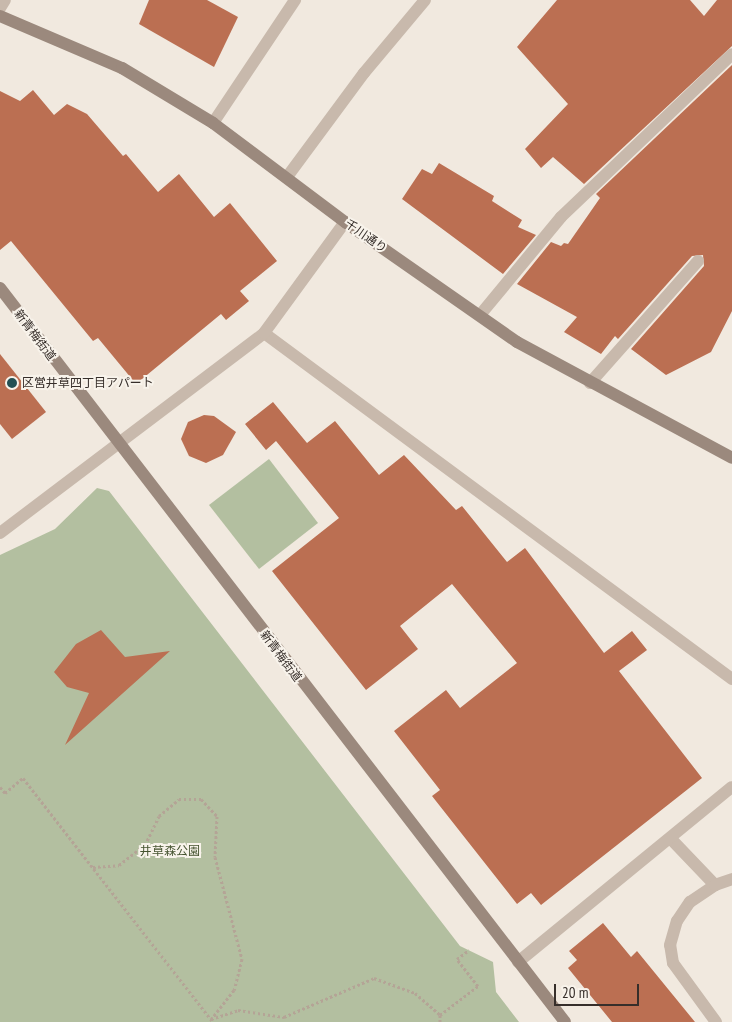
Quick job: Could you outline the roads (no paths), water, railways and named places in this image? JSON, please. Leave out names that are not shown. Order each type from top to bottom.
[{"type":"main road","name":"千川通り","points":[[0,16],[122,68],[213,123],[345,222],[518,342],[590,383],[732,458]]},
{"type":"main road","name":"新青梅街道","points":[[0,288],[565,1022]]},
{"type":"street","points":[[0,8],[5,0]]},
{"type":"street","points":[[213,123],[296,0]]},
{"type":"street","points":[[287,177],[364,73],[424,0]]},
{"type":"street","points":[[480,315],[561,217],[732,54]]},
{"type":"street","points":[[0,533],[120,444],[264,333],[345,222]]},
{"type":"street","points":[[590,383],[698,262]]},
{"type":"street","points":[[264,333],[732,678]]},
{"type":"street","points":[[518,962],[671,839],[732,787]]},
{"type":"street","points":[[671,839],[714,886]]},
{"type":"street","points":[[716,1022],[672,963],[670,945],[677,921],[690,902],[714,886],[732,879]]},
{"type":"place","name":"区営井草四丁目アパート","points":[[12,383]]},
{"type":"park label","name":"井草森公園","points":[[170,851]]}]
